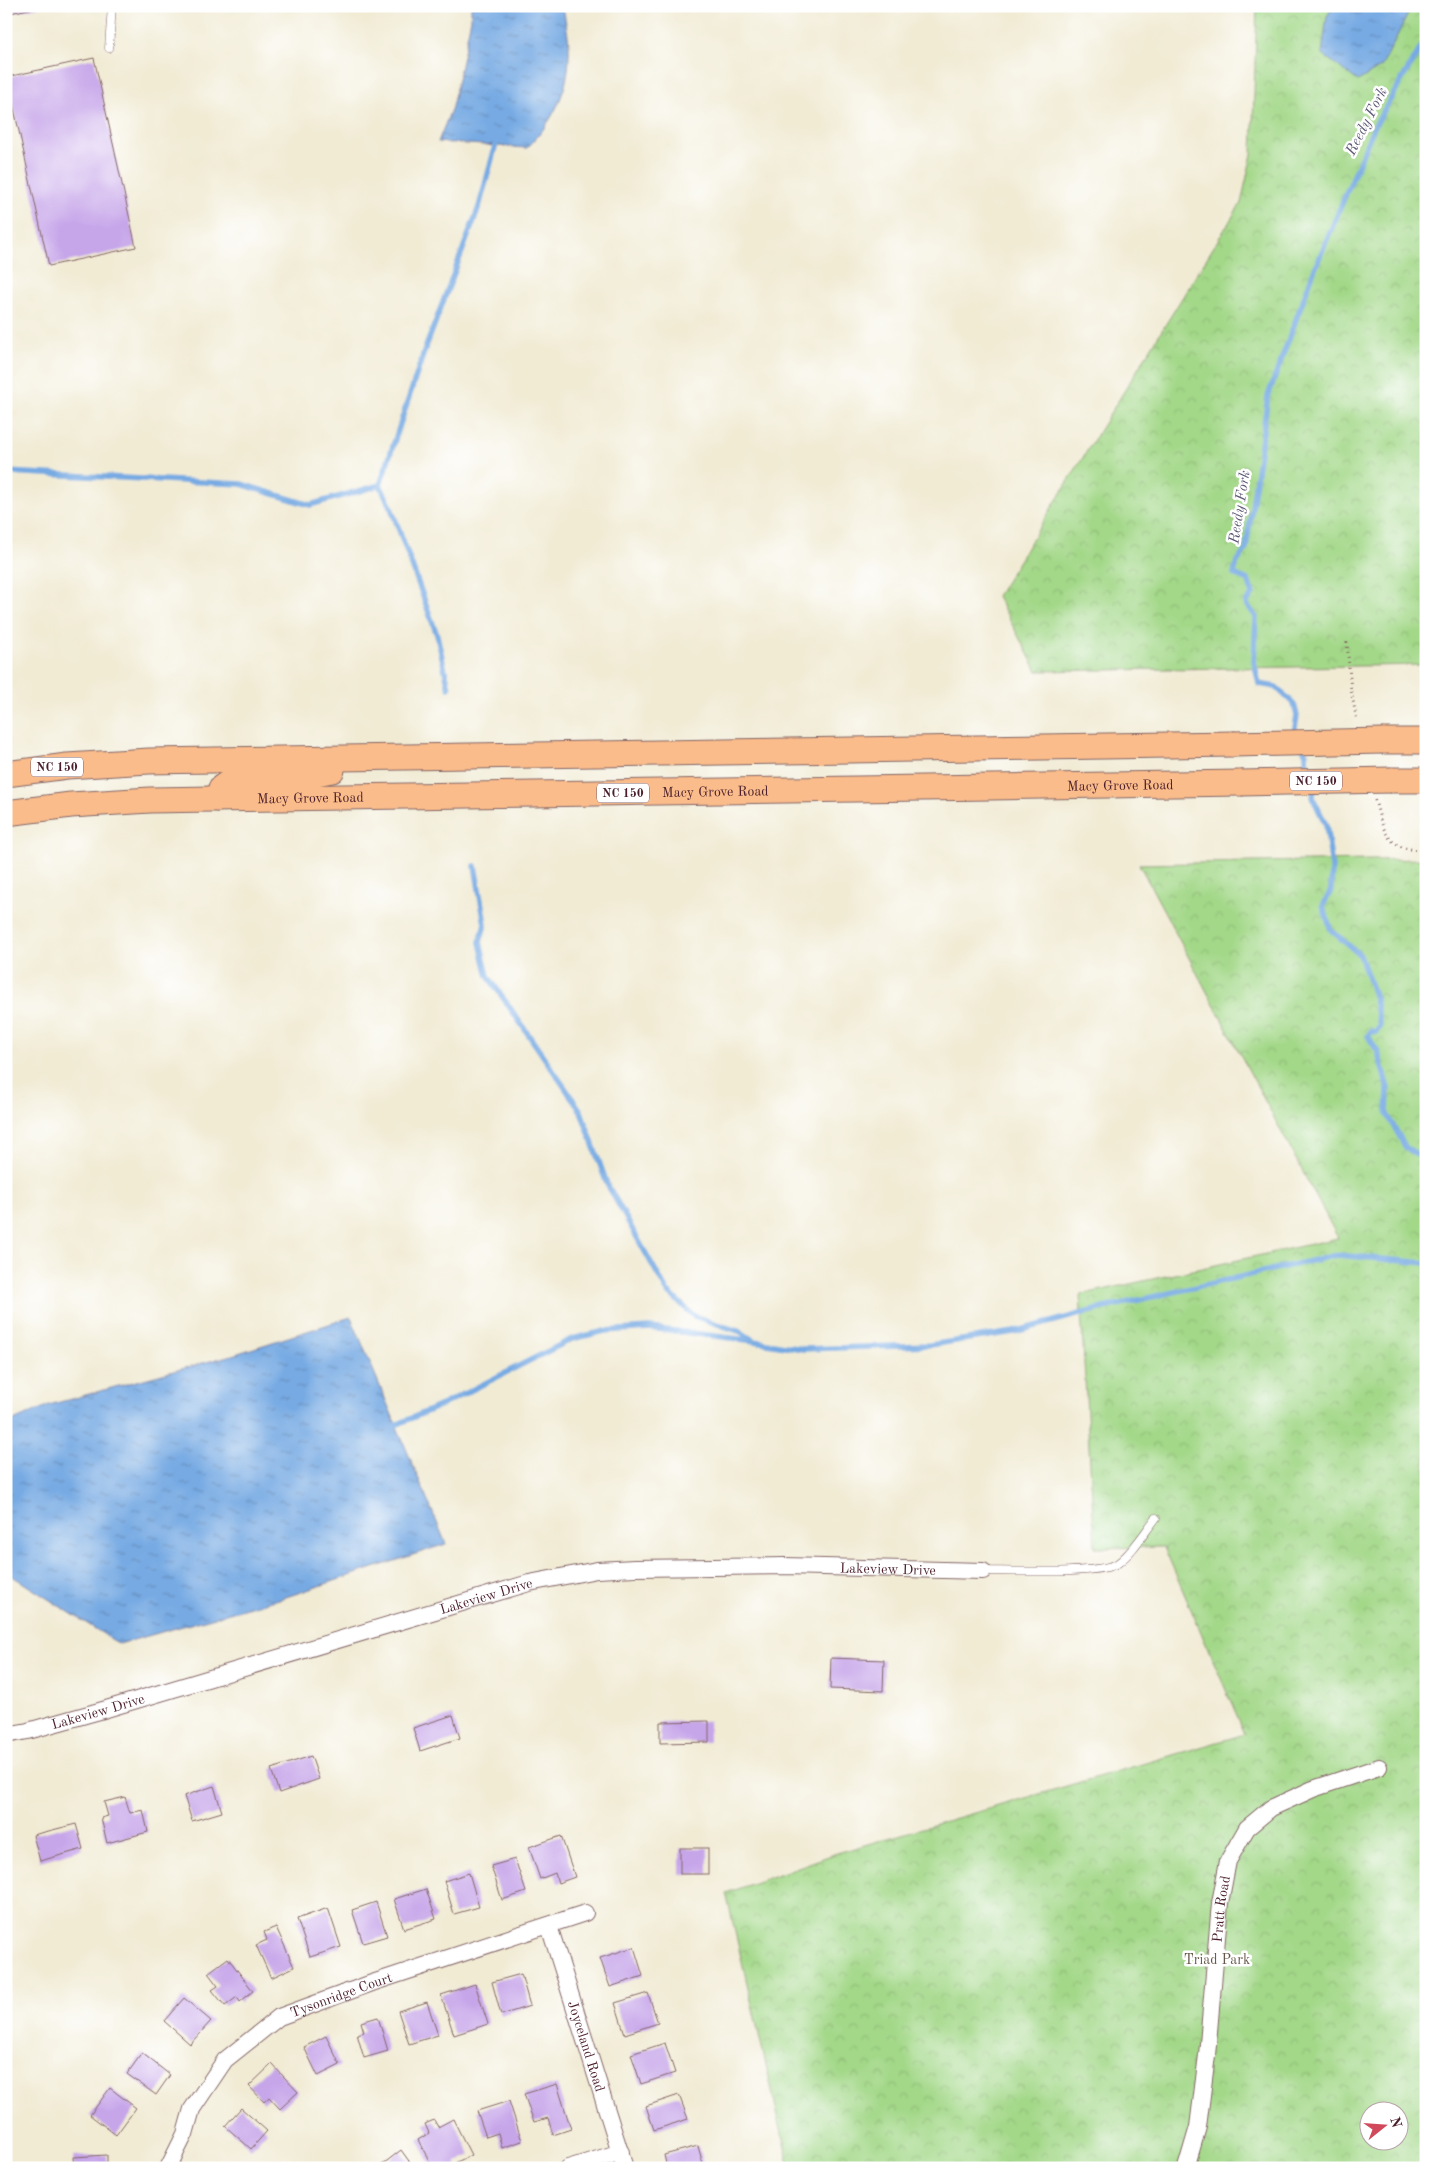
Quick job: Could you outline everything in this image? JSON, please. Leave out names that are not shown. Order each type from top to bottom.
[{"type":"main road","name":"NC 150","points":[[6,774],[67,766],[149,761],[1426,741]]},
{"type":"main road","points":[[218,799],[221,788],[232,780],[296,777],[403,757]]},
{"type":"main road","name":"Macy Grove Road","points":[[6,813],[110,802],[218,799],[1426,780]]},
{"type":"street","name":"Lakeview Drive","points":[[6,1734],[28,1731],[103,1710],[529,1583],[597,1570],[784,1566],[983,1571]]},
{"type":"street","name":"Pratt Road","points":[[1186,2168],[1198,2127],[1209,2037],[1220,1903],[1228,1860],[1247,1828],[1271,1808],[1313,1788],[1379,1767]]},
{"type":"street","name":"Tysonridge Court","points":[[168,2168],[185,2134],[192,2109],[225,2060],[279,2017],[372,1983],[585,1913]]},
{"type":"street","name":"Joyceland Road","points":[[549,1926],[623,2160]]},
{"type":"street","points":[[568,2168],[623,2160]]},
{"type":"lane","points":[[109,48],[112,6]]},
{"type":"lane","points":[[983,1571],[1097,1570],[1116,1564],[1126,1555],[1156,1518]]},
{"type":"green space","points":[[1257,6],[1426,6],[1426,665],[1037,671],[997,596],[1241,203],[1252,154]]},
{"type":"green space","name":"Triad Park","points":[[1426,859],[1426,2168],[790,2168],[726,1893],[837,1853],[1245,1734],[1164,1547],[1095,1548],[1080,1295],[1338,1238],[1139,864]]},
{"type":"water","points":[[471,6],[562,6],[569,44],[566,81],[551,117],[527,148],[438,142],[452,107],[471,19]]},
{"type":"water","points":[[1334,6],[1412,6],[1382,66],[1358,81],[1322,54],[1327,16]]},
{"type":"water","points":[[351,1317],[446,1544],[286,1597],[119,1644],[6,1572],[6,1426],[9,1423],[49,1405],[232,1355]]},
{"type":"building","points":[[6,6],[38,6],[38,7],[6,14]]},
{"type":"building","points":[[94,58],[136,247],[49,266],[7,77]]},
{"type":"building","points":[[831,1658],[884,1660],[883,1691],[830,1689]]},
{"type":"building","points":[[453,1715],[460,1738],[420,1751],[413,1728]]},
{"type":"building","points":[[709,1721],[709,1742],[660,1743],[660,1722]]},
{"type":"building","points":[[311,1756],[319,1779],[279,1793],[271,1769]]},
{"type":"building","points":[[214,1786],[222,1812],[192,1821],[184,1796]]},
{"type":"building","points":[[125,1797],[130,1813],[143,1810],[148,1832],[107,1843],[101,1818],[108,1816],[104,1802]]},
{"type":"building","points":[[76,1824],[83,1849],[40,1861],[33,1835]]},
{"type":"building","points":[[561,1836],[575,1877],[558,1883],[555,1873],[540,1879],[529,1847]]},
{"type":"building","points":[[680,1848],[708,1848],[708,1874],[680,1874]]},
{"type":"building","points":[[515,1859],[526,1892],[502,1900],[491,1866]]},
{"type":"building","points":[[469,1873],[479,1907],[454,1914],[444,1881]]},
{"type":"building","points":[[426,1889],[436,1919],[404,1929],[394,1899]]},
{"type":"building","points":[[376,1902],[387,1936],[363,1943],[352,1910]]},
{"type":"building","points":[[328,1908],[341,1947],[310,1957],[297,1919]]},
{"type":"building","points":[[276,1927],[294,1967],[271,1978],[256,1945],[267,1940],[264,1932]]},
{"type":"building","points":[[634,1947],[643,1976],[610,1987],[600,1958]]},
{"type":"building","points":[[228,1958],[253,1991],[240,2002],[237,1997],[225,2006],[212,1990],[218,1986],[208,1973]]},
{"type":"building","points":[[521,1974],[530,2006],[501,2015],[492,1982]]},
{"type":"building","points":[[475,1984],[488,2024],[454,2035],[441,1995]]},
{"type":"building","points":[[648,1993],[658,2023],[625,2034],[615,2003]]},
{"type":"building","points":[[184,1998],[211,2021],[190,2044],[164,2021]]},
{"type":"building","points":[[427,2002],[438,2035],[409,2044],[398,2011]]},
{"type":"building","points":[[378,2017],[388,2051],[364,2058],[357,2034],[364,2032],[361,2022]]},
{"type":"building","points":[[326,2036],[340,2065],[318,2076],[304,2047]]},
{"type":"building","points":[[665,2043],[675,2073],[641,2084],[631,2054]]},
{"type":"building","points":[[142,2053],[170,2075],[156,2095],[127,2074]]},
{"type":"building","points":[[272,2064],[298,2092],[280,2109],[269,2097],[264,2102],[249,2086]]},
{"type":"building","points":[[557,2084],[571,2129],[553,2135],[548,2118],[534,2122],[524,2094]]},
{"type":"building","points":[[110,2088],[136,2108],[116,2135],[90,2115]]},
{"type":"building","points":[[679,2095],[688,2119],[654,2130],[646,2106]]},
{"type":"building","points":[[509,2101],[522,2141],[502,2148],[498,2133],[486,2137],[477,2111]]},
{"type":"building","points":[[241,2108],[267,2131],[251,2149],[225,2126]]},
{"type":"building","points":[[453,2119],[471,2155],[455,2163],[458,2168],[433,2168],[418,2140],[429,2133],[425,2124],[434,2120],[438,2127]]},
{"type":"building","points":[[698,2146],[704,2168],[667,2168],[664,2155]]},
{"type":"building","points":[[401,2150],[414,2168],[378,2168]]},
{"type":"building","points":[[107,2155],[107,2168],[74,2168],[73,2157]]},
{"type":"waterway","name":"Reedy Fork","points":[[1296,736],[1294,733],[1297,716],[1294,704],[1276,687],[1259,684],[1254,662],[1256,617],[1246,603],[1253,594],[1248,580],[1234,574],[1236,564],[1246,549],[1268,396],[1313,273],[1373,129],[1426,39]]},
{"type":"waterway","points":[[449,688],[437,635],[390,505],[380,485],[424,352],[479,207],[497,140]]},
{"type":"waterway","points":[[6,472],[241,484],[310,505],[380,485]]},
{"type":"waterway","name":"Reedy Fork","points":[[1303,748],[1306,754],[1307,776]]},
{"type":"waterway","name":"Reedy Fork","points":[[1314,788],[1313,798],[1326,825],[1332,867],[1331,890],[1323,906],[1331,930],[1360,955],[1375,998],[1380,1026],[1376,1032],[1371,1031],[1368,1036],[1378,1052],[1388,1089],[1387,1114],[1406,1148],[1426,1159]]},
{"type":"waterway","points":[[475,866],[485,924],[480,942],[488,976],[581,1111],[607,1184],[667,1291],[694,1316],[741,1332],[753,1340]]},
{"type":"waterway","points":[[389,1428],[444,1404],[572,1339],[605,1331],[650,1328],[803,1349],[930,1345],[1014,1332],[1099,1309],[1337,1255],[1426,1263]]}]
